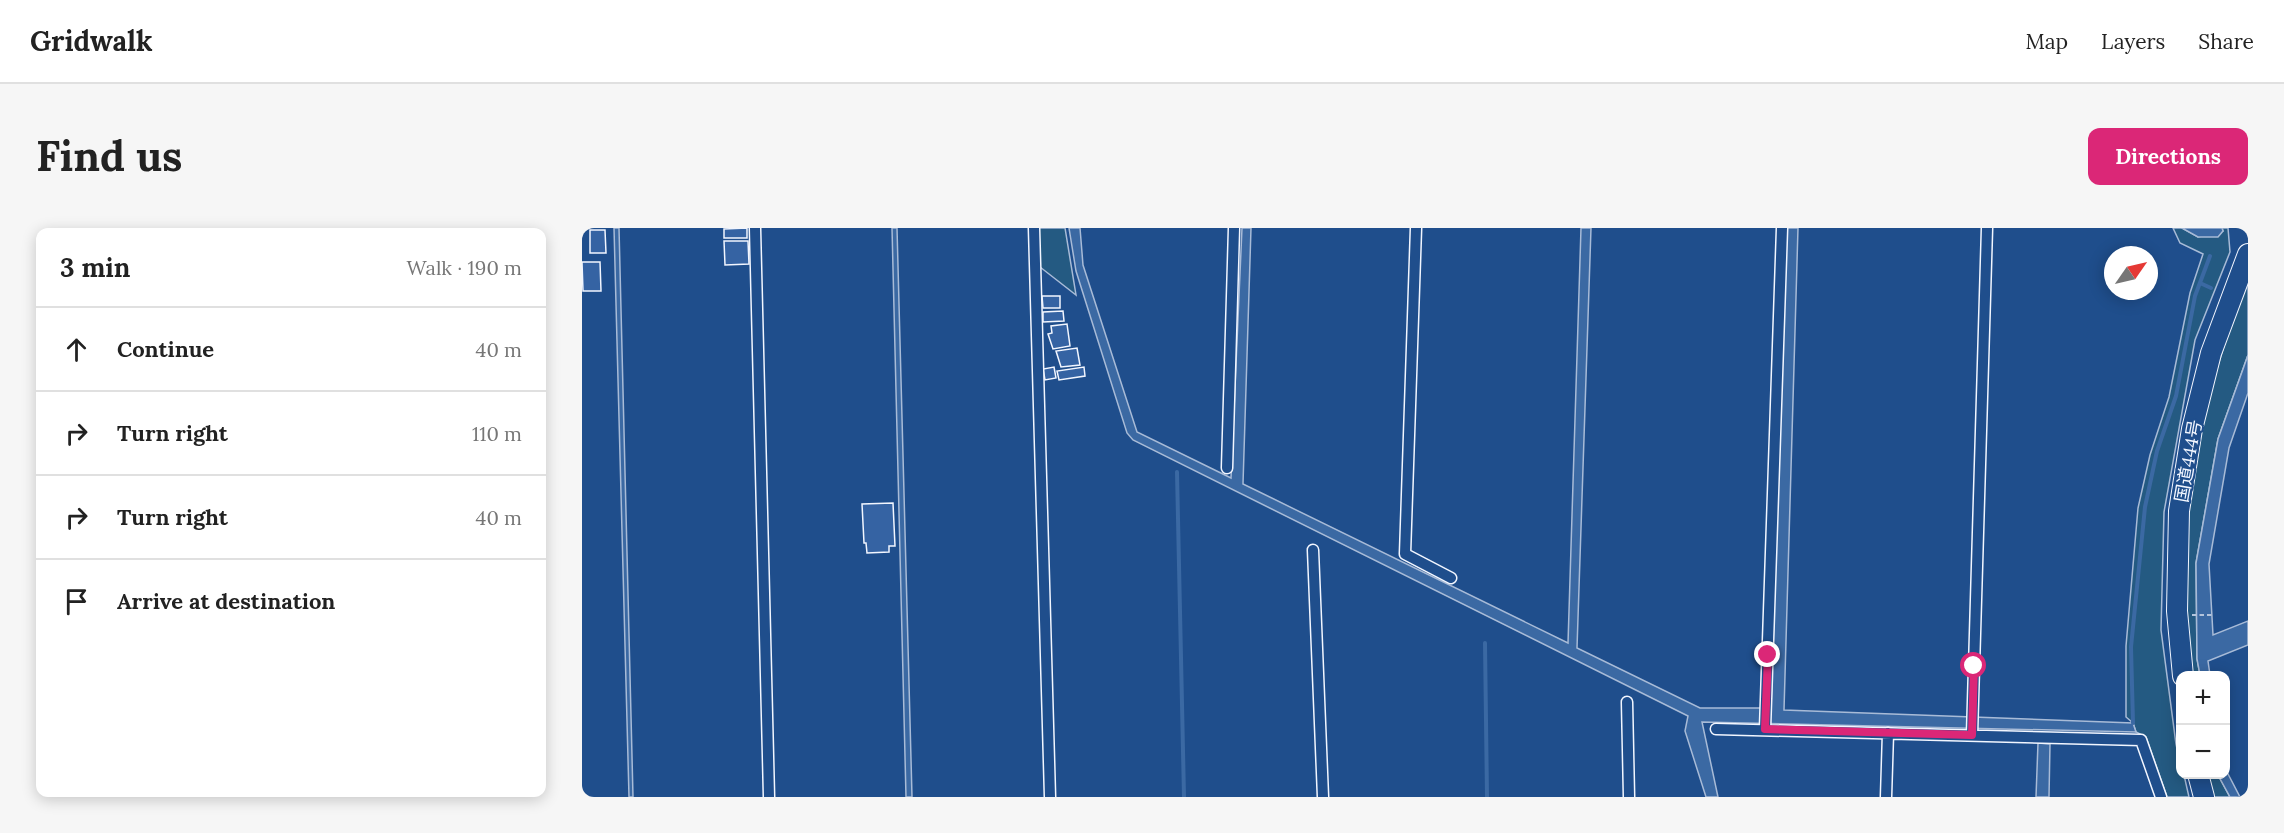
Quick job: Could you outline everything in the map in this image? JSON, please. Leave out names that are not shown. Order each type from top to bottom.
[{"type":"highway","name":"国道444号","points":[[2183,671],[2177,611],[2179,511],[2192,429],[2211,354],[2248,254]]},
{"type":"highway","points":[[2199,779],[2204,797]]},
{"type":"street","points":[[755,228],[769,797]]},
{"type":"street","points":[[1034,228],[1050,797]]},
{"type":"street","points":[[1227,468],[1234,228]]},
{"type":"street","points":[[1416,228],[1405,554],[1451,578]]},
{"type":"street","points":[[1765,729],[1782,228]]},
{"type":"street","points":[[1972,735],[1987,228]]},
{"type":"street","points":[[1313,550],[1323,797]]},
{"type":"street","points":[[1627,702],[1629,797]]},
{"type":"street","points":[[1716,729],[2141,740],[2161,797]]},
{"type":"street","points":[[1886,797],[1888,733]]},
{"type":"path","points":[[2192,615],[2214,615]]},
{"type":"shaded area","points":[[614,228],[619,228],[633,797],[629,797]]},
{"type":"shaded area","points":[[892,228],[897,228],[912,797],[906,797]]},
{"type":"shaded area","points":[[1039,228],[1065,228],[1076,295],[1040,267]]},
{"type":"shaded area","points":[[1069,228],[1080,228],[1083,265],[1137,432],[1231,478],[1242,228],[1251,228],[1243,484],[1568,643],[1581,228],[1591,228],[1577,648],[1700,708],[1771,708],[1786,228],[1798,228],[1784,710],[2133,723],[2136,732],[1702,722],[1718,797],[1706,797],[1685,731],[1688,716],[1133,440],[1127,433],[1076,271]]},
{"type":"shaded area","points":[[2173,228],[2182,228],[2198,237],[2228,228],[2230,252],[2195,340],[2164,512],[2161,630],[2176,744],[2176,779],[2185,779],[2189,797],[2167,797],[2146,737],[2136,732],[2133,723],[2126,717],[2126,646],[2138,508],[2150,455],[2169,397],[2190,293],[2203,254],[2180,243]]},
{"type":"shaded area","points":[[2182,228],[2222,228],[2223,231],[2218,237],[2198,237]]},
{"type":"shaded area","points":[[2248,279],[2248,355],[2218,439],[2196,563],[2197,659],[2199,671],[2191,671],[2185,576],[2187,516],[2202,425],[2227,337]]},
{"type":"shaded area","points":[[2248,355],[2248,393],[2229,448],[2209,564],[2213,635],[2248,621],[2248,645],[2208,661],[2209,671],[2199,671],[2197,659],[2196,563],[2218,439]]},
{"type":"shaded area","points":[[2038,743],[2050,744],[2049,797],[2036,797]]},
{"type":"shaded area","points":[[2230,778],[2240,797],[2230,797],[2220,779]]},
{"type":"shaded area","points":[[2209,779],[2220,779],[2230,797],[2213,797]]},
{"type":"building","points":[[747,228],[747,238],[724,238],[724,229]]},
{"type":"building","points":[[590,230],[605,230],[606,253],[590,253]]},
{"type":"building","points":[[724,241],[748,241],[749,264],[725,265]]},
{"type":"building","points":[[582,262],[600,262],[601,291],[583,291]]},
{"type":"building","points":[[1042,296],[1060,296],[1060,308],[1043,308]]},
{"type":"building","points":[[1063,311],[1064,321],[1043,322],[1043,312]]},
{"type":"building","points":[[1067,324],[1070,346],[1053,349],[1048,334],[1052,333],[1051,326]]},
{"type":"building","points":[[1077,348],[1080,365],[1061,367],[1056,351]]},
{"type":"building","points":[[1054,367],[1056,378],[1045,380],[1043,369]]},
{"type":"building","points":[[1084,367],[1085,376],[1059,380],[1057,371]]},
{"type":"building","points":[[893,503],[895,546],[889,546],[889,552],[867,553],[866,543],[864,543],[862,504]]},
{"type":"waterway","points":[[2133,723],[2131,647],[2145,507],[2157,451],[2176,396],[2195,296],[2210,256]]},
{"type":"waterway","points":[[2200,283],[2211,288]]},
{"type":"waterway","points":[[1177,472],[1184,797]]},
{"type":"waterway","points":[[1485,643],[1487,797]]},
{"type":"route","points":[[1768,655],[1765,729],[1972,735],[1974,666]]}]
